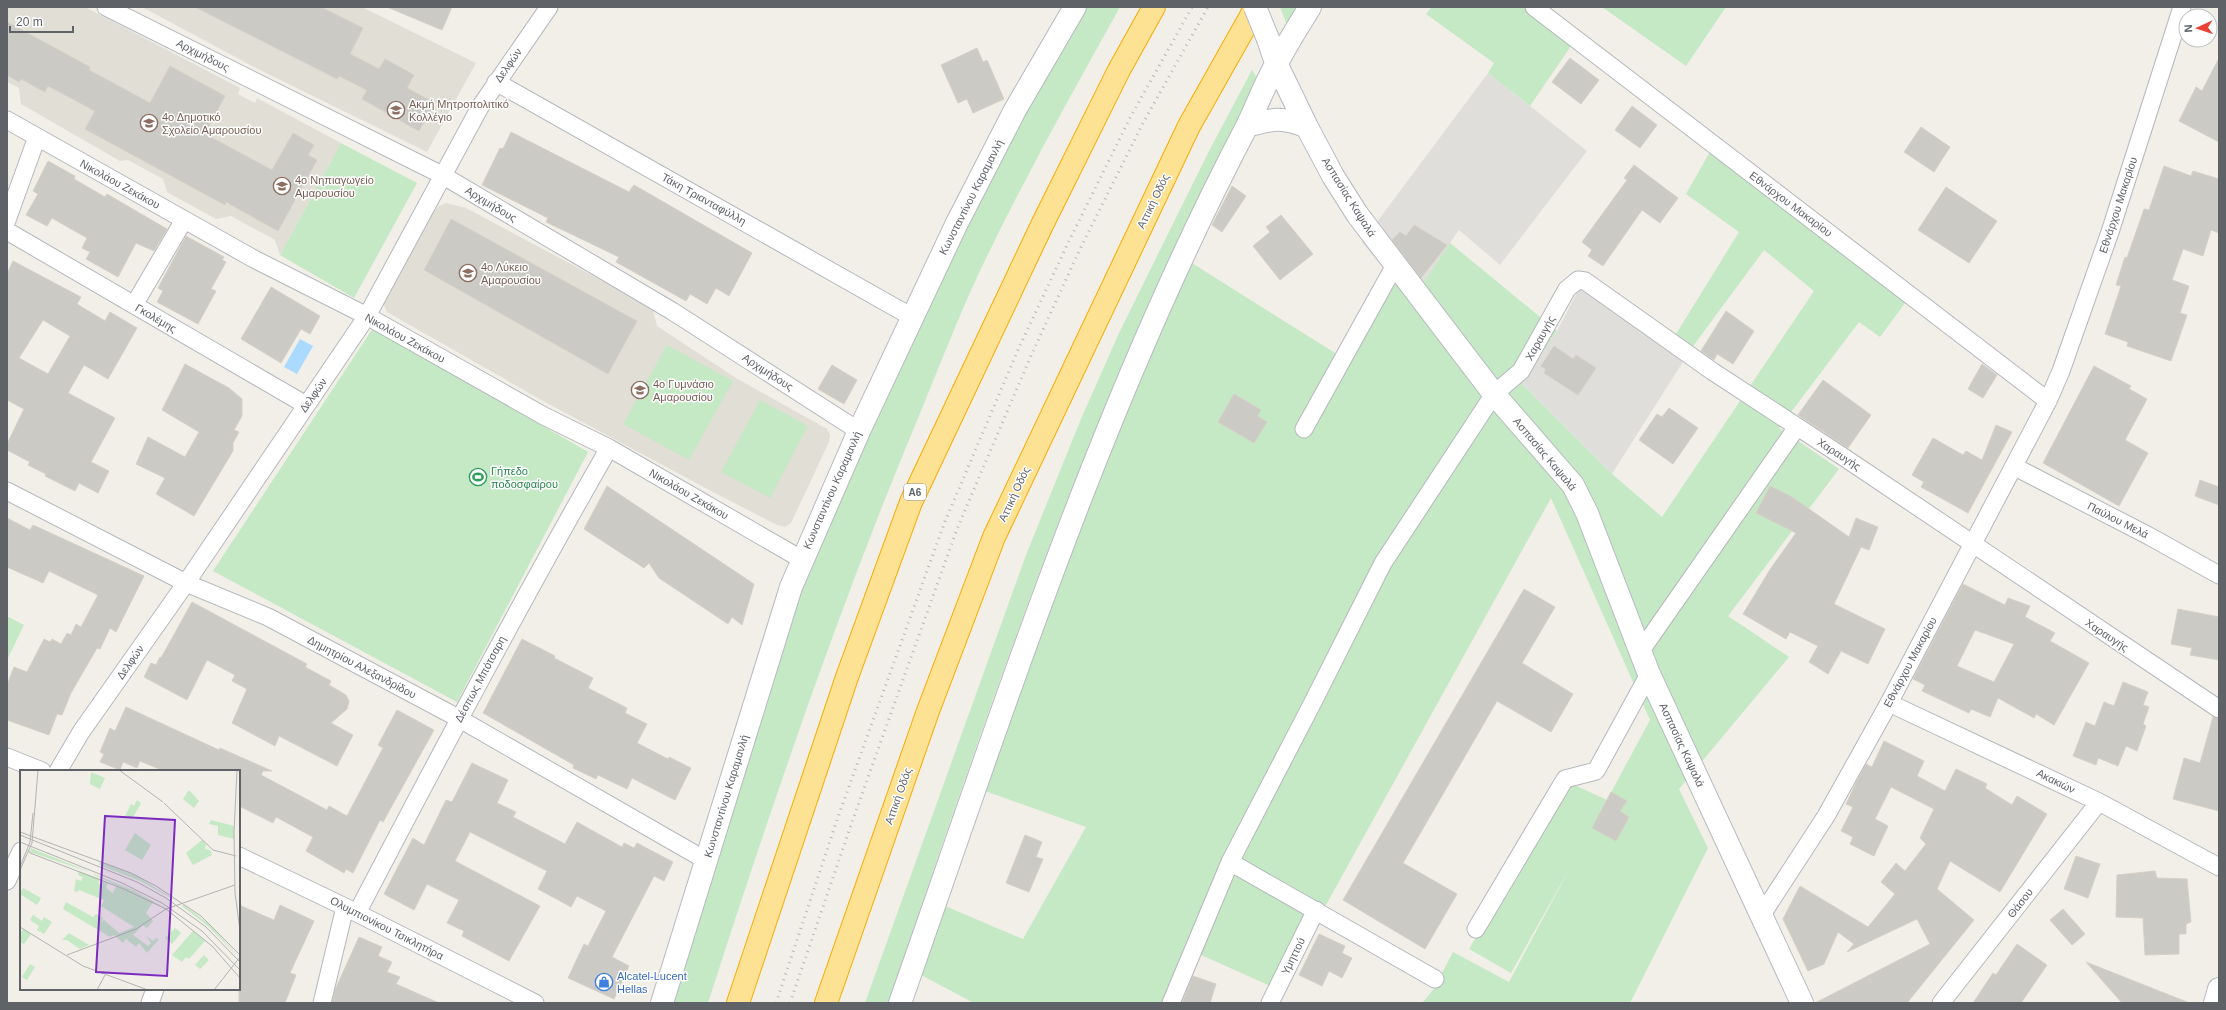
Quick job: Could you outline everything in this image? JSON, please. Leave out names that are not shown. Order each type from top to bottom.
[{"type":"highway","name":"Α6","points":[[738,1003],[844,685],[911,502],[1042,225],[1119,70],[1154,7]]},
{"type":"highway","name":"Αττική Οδός","points":[[826,1003],[928,711],[994,537],[1189,126],[1256,7]]},
{"type":"street","name":"Αρχιμήδους","points":[[106,7],[442,175],[672,311],[859,431]]},
{"type":"street","name":"Δελφών","points":[[59,770],[81,732],[186,583],[367,316],[442,175],[496,82],[549,7]]},
{"type":"street","name":"Κωνσταντίνου Καραμανλή","points":[[662,1003],[707,861],[790,587],[801,559],[912,318],[1007,124],[1075,7]]},
{"type":"street","name":"Ασπασίας Καψαλά","points":[[1256,7],[1276,63],[1307,127],[1333,176],[1357,214],[1494,394],[1573,485],[1587,513],[1649,674],[1802,1003]]},
{"type":"street","points":[[900,1003],[1016,676],[1075,516],[1143,343],[1191,236],[1229,157],[1247,126],[1276,63],[1310,7]]},
{"type":"street","name":"Εθνάρχου Μακαρίου","points":[[1534,7],[2048,401]]},
{"type":"street","name":"Εθνάρχου Μακαρίου","points":[[1761,916],[1826,816],[1889,703],[2048,401],[2061,371],[2110,232],[2182,7]]},
{"type":"street","name":"Τάκη Τριανταφύλλη","points":[[496,82],[912,318]]},
{"type":"street","points":[[1247,126],[1268,120],[1284,118],[1307,127]]},
{"type":"street","name":"Νικολάου Ζεκάκου","points":[[7,120],[254,259],[367,316],[544,416],[610,448],[801,559]]},
{"type":"street","points":[[7,220],[37,137]]},
{"type":"street","points":[[134,305],[184,220]]},
{"type":"street","name":"Γκολέμης","points":[[7,231],[306,405]]},
{"type":"street","points":[[1304,429],[1395,265]]},
{"type":"street","name":"Χαραυγής","points":[[1494,394],[1522,371],[1567,289],[1574,282],[1581,280],[1712,371],[2219,709]]},
{"type":"street","points":[[1170,1003],[1230,862],[1314,702],[1384,563],[1494,394]]},
{"type":"street","points":[[1640,652],[1798,427]]},
{"type":"street","name":"Δέσπως Μπότσαρη","points":[[322,1003],[351,910],[534,578],[610,448]]},
{"type":"street","name":"Παύλου Μελά","points":[[2014,467],[2149,536],[2219,575]]},
{"type":"street","name":"Δημητρίου Αλεξανδρίδου","points":[[7,491],[186,583],[268,617],[458,718],[707,861]]},
{"type":"street","points":[[1476,929],[1565,779],[1596,771],[1649,674]]},
{"type":"street","name":"Ακακιών","points":[[1889,703],[2099,802],[2219,867]]},
{"type":"street","points":[[7,756],[40,770]]},
{"type":"street","name":"Θάσου","points":[[1941,1003],[2099,802]]},
{"type":"street","points":[[7,881],[20,853]]},
{"type":"street","name":"Ολυμπιονίκου Τσικλητήρα","points":[[240,856],[351,910],[516,999],[535,1003]]},
{"type":"street","points":[[1230,862],[1435,979]]},
{"type":"street","name":"Υμηττού","points":[[1270,1003],[1316,910]]},
{"type":"street","points":[[2214,1003],[2219,988]]},
{"type":"street","points":[[150,1003],[155,990]]},
{"type":"shaded area","name":"4ο Δημοτικό Σχολείο Αμαρουσίου","points":[[7,7],[85,7],[240,88],[238,94],[255,103],[257,98],[341,143],[280,255],[275,240],[231,216],[216,219],[167,192],[163,179],[128,160],[120,161],[21,104],[19,88],[7,82]]},
{"type":"shaded area","name":"Ακμή Μητροπολιτικό Κολλέγιο","points":[[142,7],[362,7],[476,63],[427,152],[258,69]]},
{"type":"shaded area","points":[[1488,73],[1587,151],[1500,265],[1459,230],[1415,295],[1380,264],[1362,242]]},
{"type":"shaded area","name":"4ο Γυμνάσιο Αμαρουσίου","points":[[446,203],[466,208],[642,302],[653,310],[657,326],[736,378],[827,429],[830,434],[829,442],[791,523],[785,527],[777,525],[713,492],[545,402],[387,312],[382,300],[429,216],[439,206]]},
{"type":"shaded area","points":[[1584,279],[1691,349],[1612,474],[1522,384],[1557,331]]},
{"type":"green space","points":[[1087,7],[1120,7],[1011,207],[978,275],[950,340],[893,479],[836,627],[757,852],[708,1003],[667,1003],[827,508],[1028,105]]},
{"type":"green space","points":[[1280,7],[1301,7],[1288,28]]},
{"type":"green space","points":[[1432,7],[1525,7],[1573,43],[1530,106],[1488,73],[1494,63],[1426,14]]},
{"type":"green space","points":[[1602,7],[1726,7],[1686,66]]},
{"type":"green space","points":[[1252,70],[1259,82],[1202,192],[1149,305],[1100,419],[1054,534],[1010,651],[888,1003],[865,1003],[1026,555],[1081,419],[1119,333],[1209,151]]},
{"type":"green space","points":[[341,143],[417,183],[354,298],[280,255]]},
{"type":"green space","points":[[1711,150],[1908,299],[1880,337],[1859,322],[1779,428],[1839,469],[1728,616],[1789,657],[1679,789],[1708,848],[1630,1003],[1422,1003],[1433,990],[1453,952],[1509,982],[1571,866],[1511,973],[1469,949],[1568,782],[1607,800],[1650,720],[1551,498],[1279,990],[1199,954],[1181,1003],[974,1003],[921,975],[945,906],[1023,939],[1086,827],[985,791],[1032,657],[1106,457],[1187,260],[1343,358],[1393,275],[1415,295],[1450,243],[1557,331],[1522,384],[1612,474],[1662,517],[1814,291],[1764,250],[1691,349],[1673,339],[1739,232],[1686,194]]},
{"type":"green space","points":[[373,328],[588,452],[457,702],[213,571]]},
{"type":"green space","points":[[667,345],[733,381],[689,460],[623,424]]},
{"type":"green space","points":[[760,400],[808,426],[770,498],[721,472]]},
{"type":"green space","points":[[7,616],[24,625],[7,660]]},
{"type":"water","points":[[300,339],[313,346],[297,374],[284,367]]},
{"type":"building","points":[[195,7],[321,7],[363,28],[350,54],[379,69],[385,59],[414,75],[407,88],[435,103],[419,131],[362,99],[367,90],[339,76],[337,79]]},
{"type":"building","points":[[387,7],[452,7],[442,30]]},
{"type":"building","points":[[7,22],[90,67],[89,70],[150,103],[170,66],[225,96],[205,134],[272,170],[293,133],[314,145],[308,155],[317,160],[278,231],[226,202],[225,205],[85,129],[95,111],[48,86],[45,92],[21,79],[19,82],[7,75]]},
{"type":"building","points":[[977,48],[983,62],[987,60],[1004,99],[973,113],[967,99],[958,103],[941,65]]},
{"type":"building","points":[[1570,58],[1599,80],[1581,104],[1552,82]]},
{"type":"building","points":[[2219,58],[2219,142],[2179,121],[2196,87],[2202,91]]},
{"type":"building","points":[[1632,106],[1657,125],[1640,148],[1615,130]]},
{"type":"building","points":[[1921,127],[1950,147],[1934,172],[1904,152]]},
{"type":"building","points":[[511,132],[629,192],[634,185],[752,253],[729,296],[716,288],[707,304],[690,294],[686,301],[616,262],[619,257],[546,222],[548,218],[482,185],[500,148],[503,149]]},
{"type":"building","points":[[48,161],[75,176],[74,179],[105,197],[107,194],[167,229],[154,251],[136,243],[118,277],[86,259],[90,252],[82,248],[87,238],[52,218],[47,226],[26,215],[38,194],[33,191]]},
{"type":"building","points":[[1634,165],[1678,198],[1660,223],[1642,210],[1603,266],[1588,256],[1592,250],[1582,242],[1627,180],[1624,178]]},
{"type":"building","points":[[2164,166],[2191,176],[2193,171],[2219,179],[2219,233],[2211,230],[2203,256],[2183,249],[2172,280],[2189,286],[2180,313],[2187,315],[2171,361],[2127,346],[2128,342],[2105,334],[2121,286],[2116,285],[2125,257],[2127,258],[2144,209],[2149,210]]},
{"type":"building","points":[[1232,186],[1246,196],[1222,232],[1212,225]]},
{"type":"building","points":[[1946,187],[1997,221],[1969,263],[1918,230]]},
{"type":"building","points":[[1281,215],[1313,254],[1280,280],[1253,246],[1270,232],[1266,227]]},
{"type":"building","points":[[451,219],[637,321],[608,374],[424,270]]},
{"type":"building","points":[[1414,225],[1447,245],[1421,278],[1392,240],[1400,232],[1406,236]]},
{"type":"building","points":[[186,236],[224,257],[222,260],[226,262],[211,289],[216,291],[198,324],[157,302],[163,291],[158,288]]},
{"type":"building","points":[[13,261],[81,297],[77,304],[105,321],[110,312],[137,328],[108,379],[84,365],[68,393],[115,418],[91,462],[109,471],[98,493],[79,483],[75,491],[45,476],[46,474],[28,465],[30,462],[7,450],[7,444],[24,409],[7,400],[7,274]],"holes":[[[43,320],[70,336],[48,374],[19,358]]]},
{"type":"building","points":[[271,287],[320,316],[310,334],[301,329],[281,363],[241,339]]},
{"type":"building","points":[[1726,311],[1754,331],[1733,364],[1717,354],[1714,360],[1701,351]]},
{"type":"building","points":[[1554,346],[1573,359],[1576,355],[1596,368],[1578,395],[1544,373],[1546,370],[1541,366]]},
{"type":"building","points":[[185,364],[229,388],[242,399],[242,416],[234,430],[239,432],[233,443],[233,451],[194,516],[156,494],[165,478],[136,464],[148,437],[185,457],[199,432],[162,410]]},
{"type":"building","points":[[1982,364],[1997,375],[1983,398],[1968,389]]},
{"type":"building","points":[[832,365],[857,380],[844,404],[818,389]]},
{"type":"building","points":[[2094,366],[2131,386],[2129,389],[2147,399],[2125,440],[2148,453],[2119,506],[2043,463]]},
{"type":"building","points":[[1823,380],[1871,415],[1848,448],[1798,415]]},
{"type":"building","points":[[1234,394],[1261,410],[1257,416],[1267,422],[1254,443],[1218,422]]},
{"type":"building","points":[[1669,408],[1698,428],[1673,464],[1639,440],[1657,414],[1662,417]]},
{"type":"building","points":[[1996,425],[2012,432],[1968,513],[1921,487],[1924,482],[1912,475],[1933,438],[1963,455],[1966,451],[1982,460]]},
{"type":"building","points":[[2200,480],[2219,487],[2219,505],[2195,496]]},
{"type":"building","points":[[607,486],[754,584],[742,625],[732,617],[728,624],[659,578],[649,563],[644,568],[584,529]]},
{"type":"building","points":[[1770,486],[1792,497],[1849,537],[1856,518],[1878,527],[1869,550],[1861,547],[1834,604],[1885,629],[1868,664],[1841,651],[1828,674],[1809,662],[1818,646],[1790,632],[1786,639],[1743,614],[1771,568],[1796,533],[1756,513]]},
{"type":"building","points":[[7,518],[30,530],[33,525],[144,576],[116,632],[110,628],[100,649],[97,648],[71,693],[62,715],[57,714],[49,735],[7,720],[7,685],[14,667],[27,672],[44,639],[50,642],[52,639],[61,644],[67,633],[71,635],[76,624],[81,627],[98,595],[49,571],[43,583],[7,567]]},
{"type":"building","points":[[1963,584],[2005,605],[2008,598],[2030,606],[2025,617],[2055,633],[2050,641],[2089,663],[2054,725],[2036,714],[2034,718],[1998,698],[1990,717],[1971,709],[1969,713],[1922,691],[1925,685],[1913,679]],"holes":[[[1975,630],[2014,644],[1994,682],[1957,666]]]},
{"type":"building","points":[[1524,589],[1555,607],[1522,663],[1573,694],[1551,732],[1497,701],[1403,863],[1457,894],[1425,949],[1343,900]]},
{"type":"building","points":[[192,602],[307,664],[305,667],[331,681],[329,685],[346,695],[349,701],[347,709],[331,723],[353,735],[337,766],[279,736],[275,746],[232,723],[247,689],[232,681],[235,675],[207,660],[187,700],[144,677],[151,663],[156,665],[160,657],[161,658]]},
{"type":"building","points":[[2178,609],[2219,617],[2219,660],[2190,655],[2192,648],[2171,644]]},
{"type":"building","points":[[522,639],[555,656],[554,658],[593,678],[588,688],[627,708],[625,713],[647,724],[637,743],[668,759],[669,757],[691,768],[675,800],[632,778],[627,789],[598,775],[596,779],[573,768],[574,765],[483,713]]},
{"type":"building","points":[[2123,682],[2148,692],[2143,705],[2149,707],[2143,724],[2146,726],[2137,751],[2126,746],[2118,766],[2098,758],[2096,765],[2073,756],[2086,722],[2095,726],[2104,702],[2114,706]]},
{"type":"building","points":[[126,707],[219,750],[220,748],[272,771],[263,771],[261,775],[327,810],[329,806],[347,816],[383,748],[378,745],[397,710],[434,730],[383,822],[380,820],[353,873],[346,869],[344,873],[306,851],[313,837],[276,817],[273,823],[240,806],[240,770],[162,770],[140,761],[137,768],[123,762],[120,770],[100,762],[104,754],[100,752],[110,728],[115,731]]},
{"type":"building","points":[[2213,717],[2219,719],[2219,811],[2173,799],[2184,758],[2200,763]]},
{"type":"building","points":[[1884,741],[1924,761],[1917,776],[1945,791],[1956,769],[1987,784],[1985,788],[2012,805],[2017,796],[2047,814],[2000,892],[1950,861],[1937,889],[1974,920],[1907,1003],[1815,1003],[1930,944],[1917,919],[1847,952],[1854,944],[1838,932],[1824,964],[1808,971],[1783,919],[1800,886],[1868,927],[1895,894],[1881,882],[1896,863],[1905,871],[1926,844],[1920,838],[1934,809],[1891,787],[1875,819],[1888,826],[1874,856],[1850,844],[1853,837],[1841,831],[1853,807],[1846,804],[1866,764],[1872,767]]},
{"type":"building","points":[[472,763],[508,780],[497,803],[516,812],[513,817],[565,844],[577,822],[622,847],[624,843],[634,848],[637,843],[673,862],[664,881],[654,876],[612,957],[629,966],[614,999],[568,978],[584,944],[588,946],[606,911],[577,896],[571,907],[538,889],[547,871],[470,832],[455,861],[540,906],[509,961],[462,936],[464,931],[447,923],[459,900],[427,884],[414,910],[384,894],[413,838],[424,845],[446,800],[452,802]]},
{"type":"building","points":[[1611,792],[1627,801],[1620,811],[1629,817],[1616,841],[1592,828]]},
{"type":"building","points":[[1025,835],[1042,842],[1036,857],[1043,859],[1029,892],[1006,883]]},
{"type":"building","points":[[2076,856],[2100,864],[2088,898],[2064,889]]},
{"type":"building","points":[[2155,871],[2157,878],[2187,879],[2191,922],[2186,924],[2186,934],[2179,934],[2179,954],[2145,955],[2143,918],[2116,917],[2117,875]]},
{"type":"building","points":[[240,905],[274,920],[280,905],[314,921],[290,973],[296,975],[285,1003],[239,1003]]},
{"type":"building","points":[[2063,909],[2085,934],[2072,945],[2050,920]]},
{"type":"building","points":[[1319,934],[1345,946],[1342,953],[1352,958],[1342,978],[1329,971],[1322,986],[1299,975]]},
{"type":"building","points":[[359,937],[382,947],[378,956],[392,962],[387,972],[400,977],[396,984],[439,1003],[332,1003],[335,990]]},
{"type":"building","points":[[2017,944],[2047,965],[2021,1003],[1973,1003],[1993,973],[1996,975]]},
{"type":"building","points":[[2086,962],[2187,1002],[2122,1003]]},
{"type":"building","points":[[1193,976],[1216,984],[1210,1003],[1182,1003]]},
{"type":"railway","points":[[776,1003],[838,817],[944,524],[1017,352],[1068,243],[1130,118],[1192,7]]},
{"type":"railway","points":[[790,1003],[852,822],[957,529],[1030,358],[1080,249],[1143,123],[1208,7]]},
{"type":"place","name":"Ακμή Μητροπολιτικό Κολλέγιο","points":[[396,110]]},
{"type":"place","name":"4ο Δημοτικό Σχολείο Αμαρουσίου","points":[[149,123]]},
{"type":"place","name":"4ο Νηπιαγωγείο Αμαρουσίου","points":[[282,186]]},
{"type":"place","name":"4ο Λύκειο Αμαρουσίου","points":[[468,273]]},
{"type":"place","name":"4ο Γυμνάσιο Αμαρουσίου","points":[[640,390]]},
{"type":"place","name":"Γήπεδο ποδοσφαίρου","points":[[478,477]]},
{"type":"place","name":"Alcatel-Lucent Hellas","points":[[604,982]]}]
